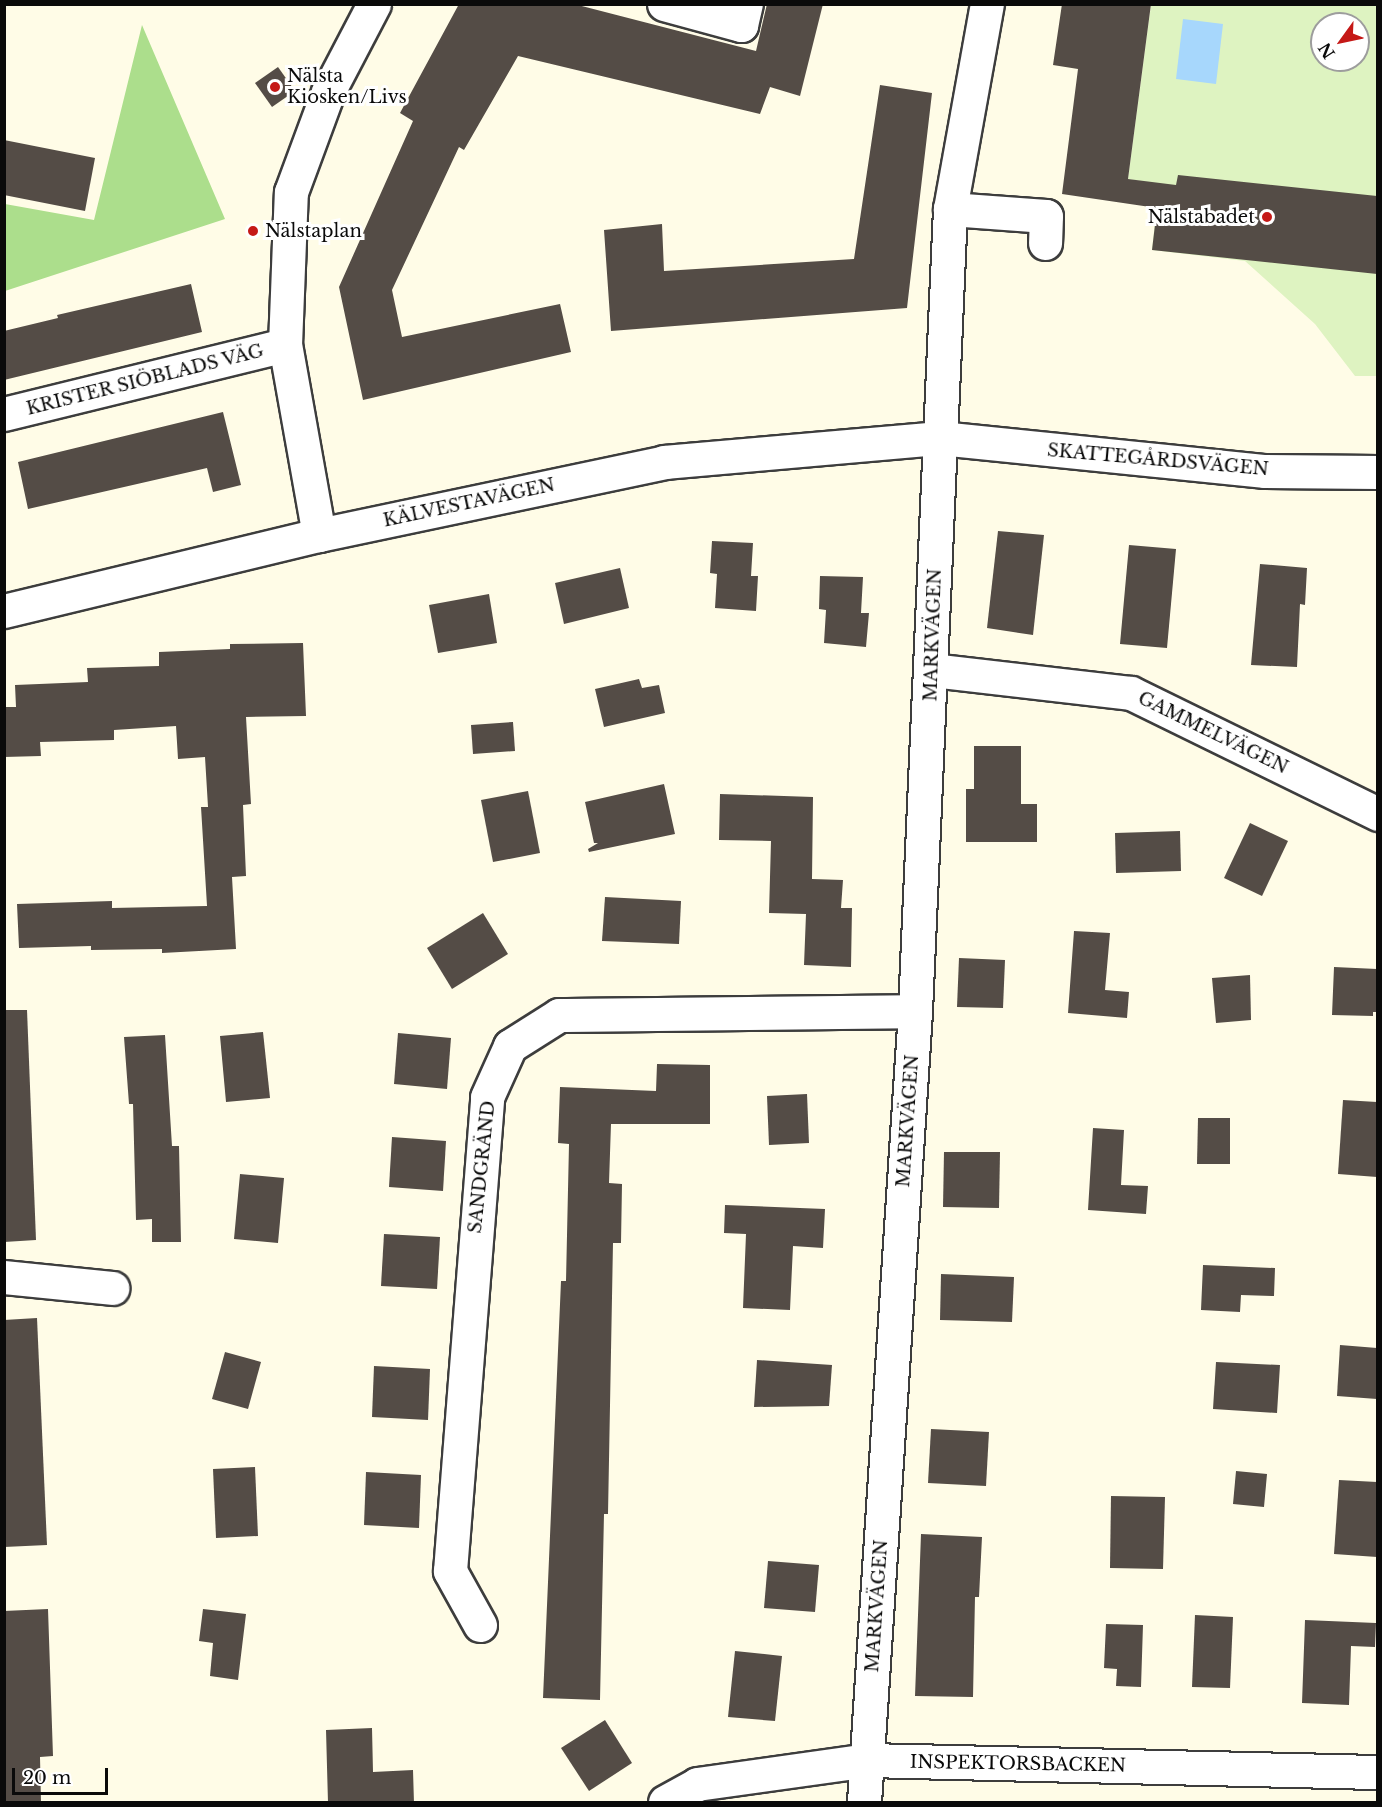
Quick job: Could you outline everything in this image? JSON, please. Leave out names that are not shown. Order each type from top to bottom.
[{"type":"street","points":[[319,535],[285,345],[291,192],[328,92],[374,4]]},
{"type":"street","points":[[664,4],[741,25],[746,4]]},
{"type":"street","name":"MARKVÄGEN","points":[[864,1803],[915,1011],[932,670],[950,208],[987,4]]},
{"type":"street","points":[[950,208],[1046,216],[1045,243]]},
{"type":"street","name":"KRISTER SIÖBLADS VÄG","points":[[4,414],[285,345]]},
{"type":"street","name":"SKATTEGÅRDSVÄGEN","points":[[940,438],[1265,471],[1377,472]]},
{"type":"street","name":"KÄLVESTAVÄGEN","points":[[4,611],[319,535],[664,462],[940,438]]},
{"type":"street","name":"GAMMELVÄGEN","points":[[932,670],[1131,693],[1377,814]]},
{"type":"street","name":"SANDGRÄND","points":[[480,1625],[450,1571],[487,1097],[510,1047],[559,1015],[915,1011]]},
{"type":"street","points":[[4,1277],[112,1288]]},
{"type":"street","name":"INSPEKTORSBACKEN","points":[[665,1803],[697,1784],[867,1760],[1377,1772]]},
{"type":"green space","name":"Nälstabadet","points":[[1151,5],[1377,5],[1377,376],[1355,376],[1315,324],[1245,261],[1152,250],[1159,184],[1128,179]]},
{"type":"green space","points":[[142,25],[225,219],[5,291],[5,204],[94,220]]},
{"type":"water","points":[[1183,19],[1223,24],[1216,84],[1176,79]]},
{"type":"building","points":[[459,4],[574,4],[756,51],[767,4],[823,4],[800,96],[770,87],[760,114],[518,56],[464,150],[459,147],[392,290],[402,337],[560,304],[571,352],[363,400],[339,287],[413,121],[400,113]]},
{"type":"building","points":[[1062,4],[1151,4],[1128,179],[1176,185],[1178,175],[1377,196],[1377,274],[1152,250],[1157,208],[1062,194],[1078,69],[1053,65]]},
{"type":"building","name":"Nälsta Kiosken/Livs","points":[[278,67],[295,91],[272,107],[255,83]]},
{"type":"building","points":[[880,85],[932,93],[907,308],[611,331],[604,230],[662,224],[664,271],[854,259]]},
{"type":"building","points":[[4,140],[95,158],[85,211],[4,195]]},
{"type":"building","points":[[191,284],[202,332],[4,380],[4,331],[58,318],[57,315]]},
{"type":"building","points":[[223,412],[241,485],[213,492],[207,468],[28,509],[18,462]]},
{"type":"building","points":[[998,531],[1044,535],[1033,635],[987,628]]},
{"type":"building","points":[[712,541],[753,543],[751,576],[758,576],[756,611],[715,608],[717,574],[710,573]]},
{"type":"building","points":[[1129,545],[1176,549],[1167,648],[1120,644]]},
{"type":"building","points":[[1260,564],[1307,568],[1305,605],[1300,604],[1297,667],[1251,665]]},
{"type":"building","points":[[620,568],[629,608],[564,624],[555,583]]},
{"type":"building","points":[[820,576],[863,577],[861,613],[869,613],[866,647],[824,643],[826,610],[819,609]]},
{"type":"building","points":[[489,594],[497,643],[438,653],[429,605]]},
{"type":"building","points":[[303,643],[306,716],[246,717],[251,804],[243,805],[246,876],[232,877],[236,949],[162,953],[162,949],[91,950],[91,946],[19,948],[17,904],[112,901],[112,908],[207,906],[201,807],[208,807],[205,757],[178,759],[176,726],[114,730],[114,740],[40,742],[41,756],[4,757],[4,707],[16,707],[15,685],[88,682],[87,668],[159,666],[159,652],[230,649],[230,644]]},
{"type":"building","points":[[639,679],[642,688],[659,685],[665,713],[604,727],[595,689]]},
{"type":"building","points":[[513,722],[515,751],[473,754],[471,725]]},
{"type":"building","points":[[974,746],[1021,746],[1021,804],[1037,804],[1037,842],[966,842],[966,789],[974,789]]},
{"type":"building","points":[[664,784],[675,834],[589,852],[588,849],[598,843],[594,843],[585,802]]},
{"type":"building","points":[[528,791],[540,853],[493,862],[481,800]]},
{"type":"building","points":[[720,794],[813,797],[812,879],[843,880],[841,908],[852,908],[851,967],[804,965],[806,914],[769,913],[771,841],[719,840]]},
{"type":"building","points":[[1250,823],[1288,841],[1262,896],[1224,878]]},
{"type":"building","points":[[1180,831],[1181,871],[1116,873],[1115,833]]},
{"type":"building","points":[[605,897],[681,901],[679,944],[602,941]]},
{"type":"building","points":[[483,913],[508,954],[452,989],[427,948]]},
{"type":"building","points":[[1074,931],[1110,933],[1105,990],[1129,992],[1127,1018],[1068,1013]]},
{"type":"building","points":[[959,958],[1005,960],[1003,1008],[957,1007]]},
{"type":"building","points":[[1334,967],[1377,969],[1377,1012],[1373,1012],[1373,1016],[1332,1015]]},
{"type":"building","points":[[1250,975],[1251,1020],[1216,1023],[1212,978]]},
{"type":"building","points":[[4,1010],[27,1010],[36,1240],[4,1242]]},
{"type":"building","points":[[263,1032],[270,1098],[226,1102],[220,1036]]},
{"type":"building","points":[[398,1033],[451,1038],[447,1089],[394,1084]]},
{"type":"building","points":[[165,1035],[172,1146],[179,1146],[181,1242],[152,1242],[152,1219],[136,1220],[133,1104],[129,1104],[124,1037]]},
{"type":"building","points":[[657,1064],[710,1065],[710,1124],[611,1124],[609,1183],[622,1184],[621,1243],[613,1243],[608,1514],[604,1514],[600,1700],[543,1698],[561,1281],[566,1281],[569,1144],[558,1143],[560,1087],[656,1091]]},
{"type":"building","points":[[807,1094],[809,1143],[769,1145],[767,1096]]},
{"type":"building","points":[[1343,1100],[1377,1102],[1377,1177],[1338,1174]]},
{"type":"building","points":[[1198,1118],[1230,1118],[1230,1164],[1197,1164]]},
{"type":"building","points":[[1093,1128],[1124,1130],[1121,1185],[1148,1186],[1146,1214],[1088,1210]]},
{"type":"building","points":[[392,1137],[446,1141],[443,1191],[389,1187]]},
{"type":"building","points":[[944,1152],[1000,1152],[999,1208],[943,1207]]},
{"type":"building","points":[[240,1174],[284,1178],[278,1243],[234,1239]]},
{"type":"building","points":[[725,1205],[825,1209],[823,1248],[793,1246],[790,1310],[743,1308],[746,1234],[724,1233]]},
{"type":"building","points":[[384,1234],[440,1237],[437,1289],[381,1286]]},
{"type":"building","points":[[1203,1265],[1275,1268],[1274,1296],[1241,1295],[1240,1312],[1201,1310]]},
{"type":"building","points":[[941,1274],[1014,1277],[1012,1322],[940,1320]]},
{"type":"building","points":[[37,1318],[47,1545],[4,1547],[4,1320]]},
{"type":"building","points":[[1340,1345],[1377,1348],[1377,1399],[1337,1396]]},
{"type":"building","points":[[225,1352],[261,1362],[248,1409],[212,1399]]},
{"type":"building","points":[[757,1360],[832,1365],[829,1406],[754,1407]]},
{"type":"building","points":[[1216,1362],[1280,1365],[1277,1413],[1213,1409]]},
{"type":"building","points":[[374,1366],[430,1369],[428,1420],[372,1417]]},
{"type":"building","points":[[931,1429],[989,1432],[986,1486],[928,1483]]},
{"type":"building","points":[[255,1467],[258,1536],[216,1538],[213,1469]]},
{"type":"building","points":[[1236,1471],[1267,1474],[1264,1507],[1233,1504]]},
{"type":"building","points":[[366,1472],[421,1475],[419,1528],[364,1525]]},
{"type":"building","points":[[1339,1480],[1377,1482],[1377,1557],[1334,1554]]},
{"type":"building","points":[[1111,1496],[1165,1497],[1163,1569],[1110,1568]]},
{"type":"building","points":[[921,1534],[982,1537],[979,1597],[975,1597],[973,1697],[915,1696]]},
{"type":"building","points":[[768,1561],[819,1565],[815,1612],[764,1608]]},
{"type":"building","points":[[48,1609],[53,1756],[40,1757],[41,1803],[4,1803],[4,1611]]},
{"type":"building","points":[[203,1609],[246,1614],[238,1680],[210,1676],[213,1643],[199,1641]]},
{"type":"building","points":[[1195,1615],[1233,1617],[1230,1688],[1192,1687]]},
{"type":"building","points":[[1305,1620],[1376,1623],[1375,1647],[1351,1646],[1349,1705],[1302,1703]]},
{"type":"building","points":[[1106,1624],[1143,1625],[1141,1687],[1116,1686],[1117,1669],[1104,1668]]},
{"type":"building","points":[[735,1651],[782,1656],[775,1721],[728,1717]]},
{"type":"building","points":[[605,1720],[632,1763],[589,1791],[561,1748]]},
{"type":"building","points":[[372,1728],[373,1772],[413,1770],[414,1803],[328,1803],[326,1730]]},
{"type":"place","name":"Nälsta Kiosken/Livs","points":[[275,87]]},
{"type":"place","name":"Nälstabadet","points":[[1267,217]]},
{"type":"place","name":"Nälstaplan","points":[[253,231]]}]
